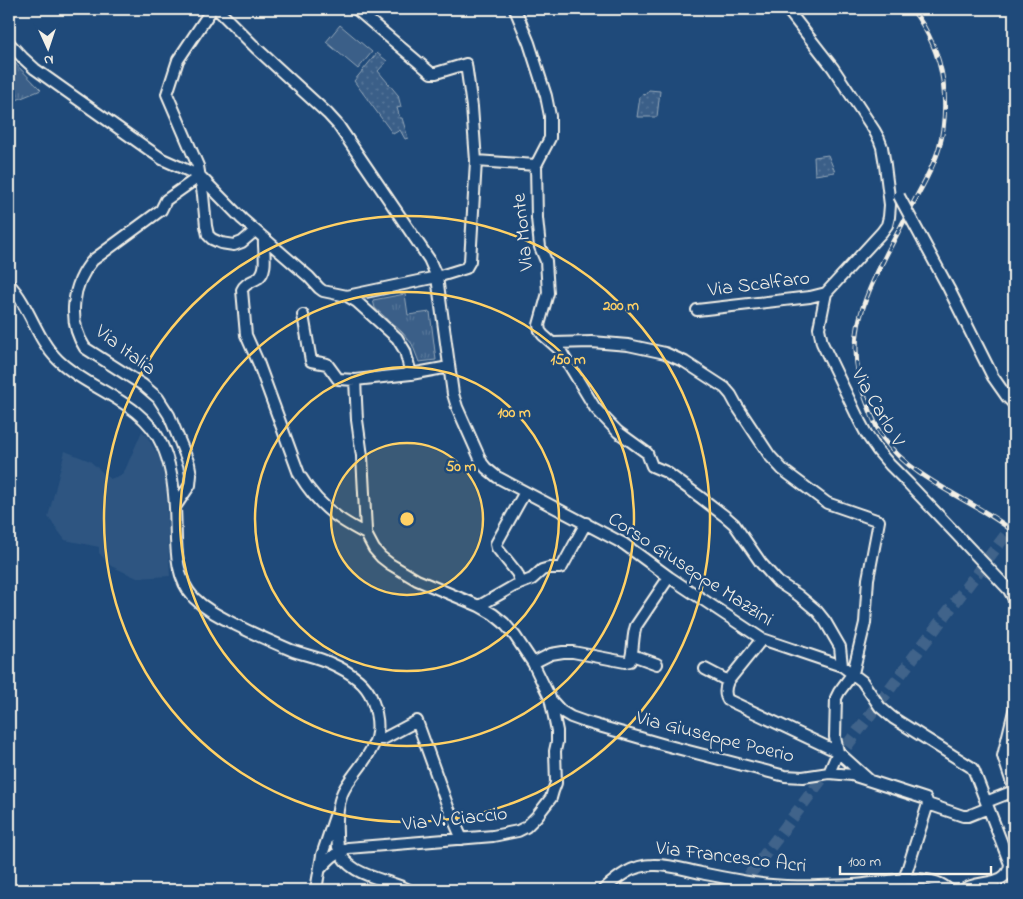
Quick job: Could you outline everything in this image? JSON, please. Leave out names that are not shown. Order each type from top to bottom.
[{"type":"street","points":[[212,9],[178,60],[166,94],[198,166],[208,235],[221,244],[234,246],[255,231]]},
{"type":"street","name":"Corso Giuseppe Mazzini","points":[[217,9],[338,125],[429,259],[437,277],[453,394],[457,408],[482,463],[491,473],[624,544],[669,577],[762,639],[842,666],[862,681],[880,707],[893,718],[971,766],[1009,860],[1010,868],[1003,878],[994,882],[966,887],[962,890]]},
{"type":"street","points":[[347,296],[437,277],[466,268],[470,261],[476,161],[472,107],[466,64],[431,73],[356,9]]},
{"type":"street","name":"Via Monte","points":[[515,9],[529,43],[546,96],[550,116],[550,138],[536,165],[537,218],[540,247],[546,261],[548,293],[539,325],[542,334],[553,343]]},
{"type":"street","points":[[787,9],[833,68],[874,130],[882,147],[885,165],[890,205],[887,225],[826,293]]},
{"type":"street","points":[[9,43],[35,69],[162,159],[200,176],[242,219],[310,277],[319,288],[327,292],[347,296],[365,308],[401,344],[408,358],[411,374]]},
{"type":"street","points":[[476,161],[536,165]]},
{"type":"street","points":[[885,165],[899,196],[949,289],[993,377],[1014,404]]},
{"type":"street","name":"Via Italia","points":[[175,507],[190,485],[191,475],[189,464],[169,415],[158,398],[143,385],[85,348],[76,328],[74,312],[80,280],[86,267],[161,210],[166,200],[200,176]]},
{"type":"street","points":[[203,195],[215,191]]},
{"type":"street","points":[[264,239],[262,274],[256,280],[244,286],[242,290],[246,335],[303,481],[321,503],[339,518],[366,534]]},
{"type":"street","points":[[9,284],[23,302],[44,341],[57,359],[77,375],[122,402],[140,417],[156,435],[169,466],[175,507],[178,566],[183,581],[193,597],[218,616],[241,628],[282,646],[331,663],[360,682],[372,698],[378,723],[377,738],[370,754],[342,793],[322,855],[316,887]]},
{"type":"street","name":"Via Scalfaro","points":[[697,310],[810,297],[826,293]]},
{"type":"street","name":"Via Carlo V","points":[[826,293],[819,328],[822,344],[867,436],[890,465],[972,550],[1014,599]]},
{"type":"street","points":[[303,315],[310,359],[312,362],[326,364],[338,379],[355,380],[411,374],[449,367]]},
{"type":"street","points":[[553,343],[592,342],[628,345],[665,353],[686,362],[725,388],[776,463],[783,470],[827,503],[879,521],[868,579],[866,620],[853,673],[838,692],[836,698],[835,737],[838,752],[829,773]]},
{"type":"street","points":[[553,343],[565,357],[595,408],[618,432],[647,453],[652,466],[666,472],[734,524],[778,582],[798,595],[817,611],[840,647],[842,666]]},
{"type":"street","points":[[355,380],[357,420],[362,456],[366,534]]},
{"type":"street","points":[[521,583],[517,573],[497,548],[496,544],[525,492]]},
{"type":"street","points":[[479,606],[532,579],[542,570],[562,567],[586,523]]},
{"type":"street","name":"Via V. Ciaccio","points":[[339,852],[348,848],[462,839],[518,831],[526,828],[537,816],[551,798],[556,783],[557,731],[550,698],[533,663],[515,636],[493,614],[479,606],[417,580],[390,564],[374,549],[366,534]]},
{"type":"street","points":[[533,663],[551,654],[563,652],[573,652],[625,662],[630,661],[636,626],[669,577]]},
{"type":"street","points":[[762,639],[728,682],[725,688],[726,697],[730,702],[838,752],[871,781]]},
{"type":"street","points":[[632,655],[657,664]]},
{"type":"street","points":[[705,669],[728,682]]},
{"type":"street","name":"Via Giuseppe Poerio","points":[[550,698],[561,711],[571,717],[665,745],[785,776],[803,777],[829,773],[852,775],[926,799],[928,804],[963,816],[968,816],[1014,790]]},
{"type":"street","points":[[1014,711],[1003,756],[1014,790]]},
{"type":"street","points":[[377,738],[383,739],[417,721],[448,807],[462,839]]},
{"type":"street","points":[[904,880],[928,804]]},
{"type":"street","points":[[338,807],[337,838],[339,852],[348,864],[355,869],[409,890]]},
{"type":"street","points":[[321,868],[329,858],[339,852]]},
{"type":"street","name":"Via Francesco Acri","points":[[603,890],[635,868],[654,865],[742,881],[776,885],[856,884],[920,879],[934,881],[946,886],[949,890]]},
{"type":"shaded area","points":[[142,431],[147,436],[163,464],[170,576],[137,578],[111,566],[99,553],[99,547],[65,540],[48,517],[65,451],[90,461],[110,479],[121,475],[125,470]]},
{"type":"green space","points":[[340,25],[372,52],[358,69],[326,42]]},
{"type":"green space","points":[[377,53],[387,61],[378,71],[398,95],[401,107],[397,108],[408,138],[405,139],[400,130],[393,134],[354,81]]},
{"type":"green space","points":[[9,57],[41,90],[9,103]]},
{"type":"green space","points":[[649,90],[660,91],[657,117],[637,117],[640,97]]},
{"type":"green space","points":[[828,155],[835,172],[815,175],[814,157]]},
{"type":"green space","points":[[405,294],[408,315],[430,312],[436,360],[419,362],[412,344],[402,332],[375,308],[373,300]]},
{"type":"tunnel","points":[[738,890],[1014,524]]},
{"type":"railway","points":[[912,9],[923,25],[939,61],[944,98],[943,131],[932,167],[878,272],[863,307],[858,324],[856,360],[873,419],[883,438],[896,454],[928,479],[998,520],[1014,532]]}]
